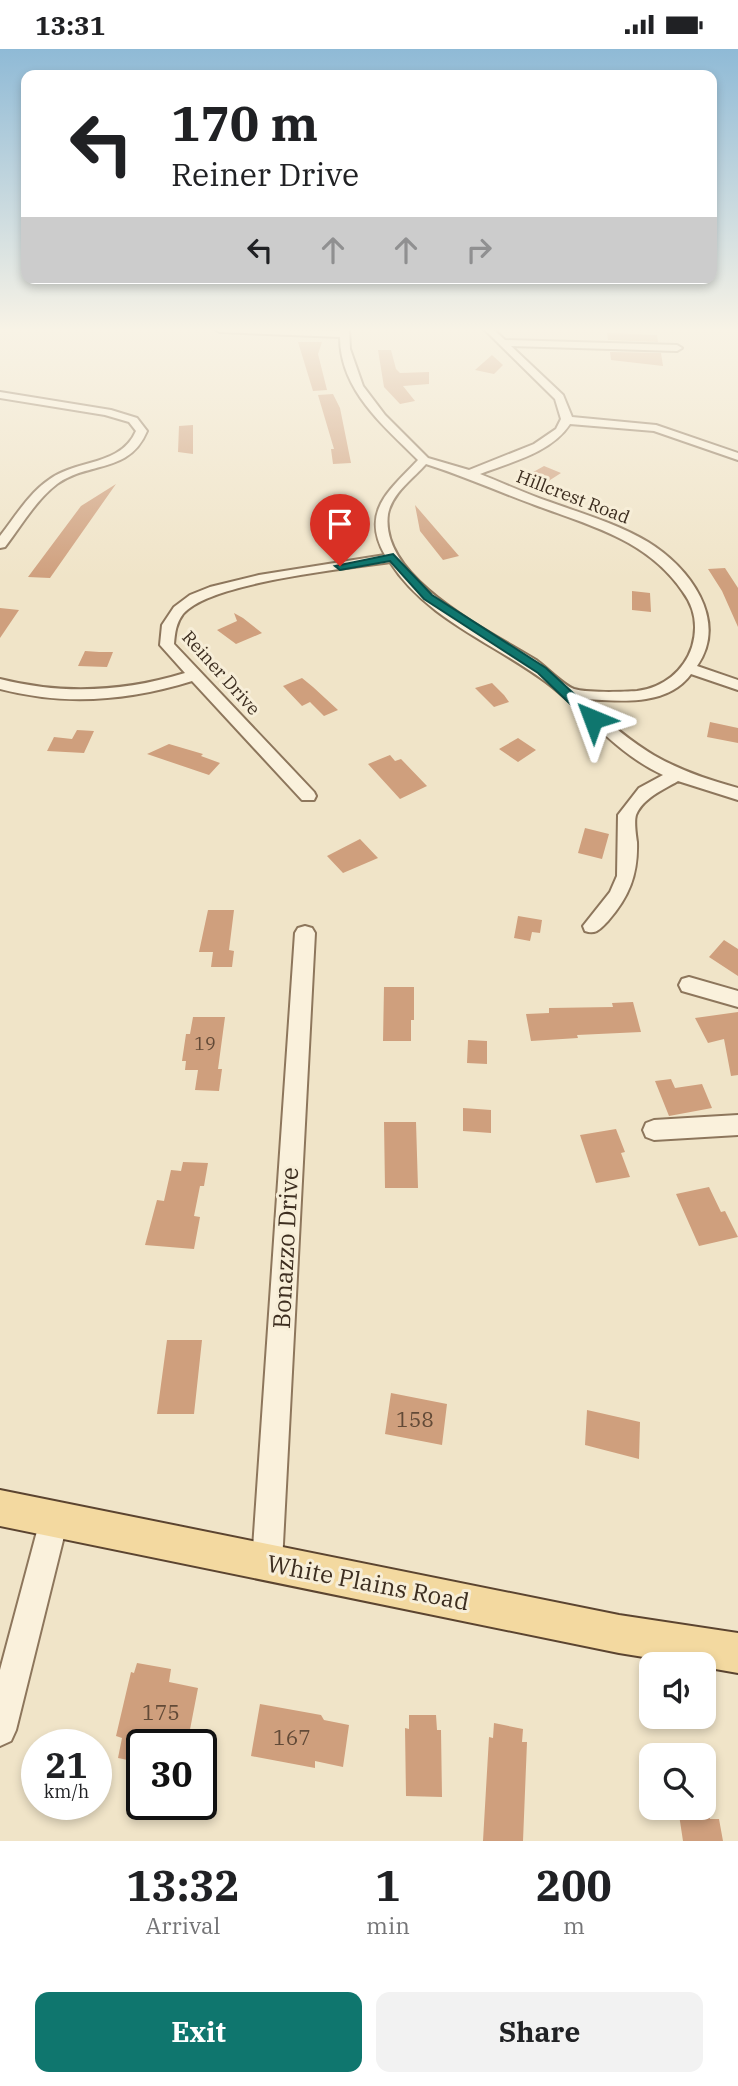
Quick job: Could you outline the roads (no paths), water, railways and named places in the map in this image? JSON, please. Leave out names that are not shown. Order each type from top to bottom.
[{"type":"main road","name":"White Plains Road","points":[[0,1508],[619,1634],[738,1653]]},
{"type":"street","points":[[0,544],[53,482],[122,456],[139,443],[142,431],[133,420],[109,413]]},
{"type":"street","points":[[377,413],[424,460],[396,487],[384,505],[382,528],[393,558],[428,597],[542,670],[628,749],[676,775],[738,794]]},
{"type":"street","points":[[567,413],[568,420]]},
{"type":"street","points":[[568,420],[656,428],[738,457]]},
{"type":"street","points":[[470,474],[551,439],[568,420]]},
{"type":"street","name":"Hillcrest Road","points":[[424,460],[470,474],[620,531],[667,560],[682,576],[698,604],[702,617],[700,646],[688,668],[670,687],[651,695],[569,693]]},
{"type":"street","name":"Reiner Drive","points":[[308,796],[167,645],[166,637],[177,613],[189,601],[219,587],[393,558]]},
{"type":"street","points":[[688,668],[738,685]]},
{"type":"street","points":[[0,684],[37,693],[112,695],[156,689],[196,675]]},
{"type":"street","points":[[592,926],[624,887],[630,864],[627,815],[645,792],[676,775]]},
{"type":"street","name":"Bonazzo Drive","points":[[267,1563],[305,933]]},
{"type":"street","points":[[690,985],[738,999]]},
{"type":"street","points":[[654,1130],[738,1125]]},
{"type":"street","points":[[0,1730],[54,1520]]}]
